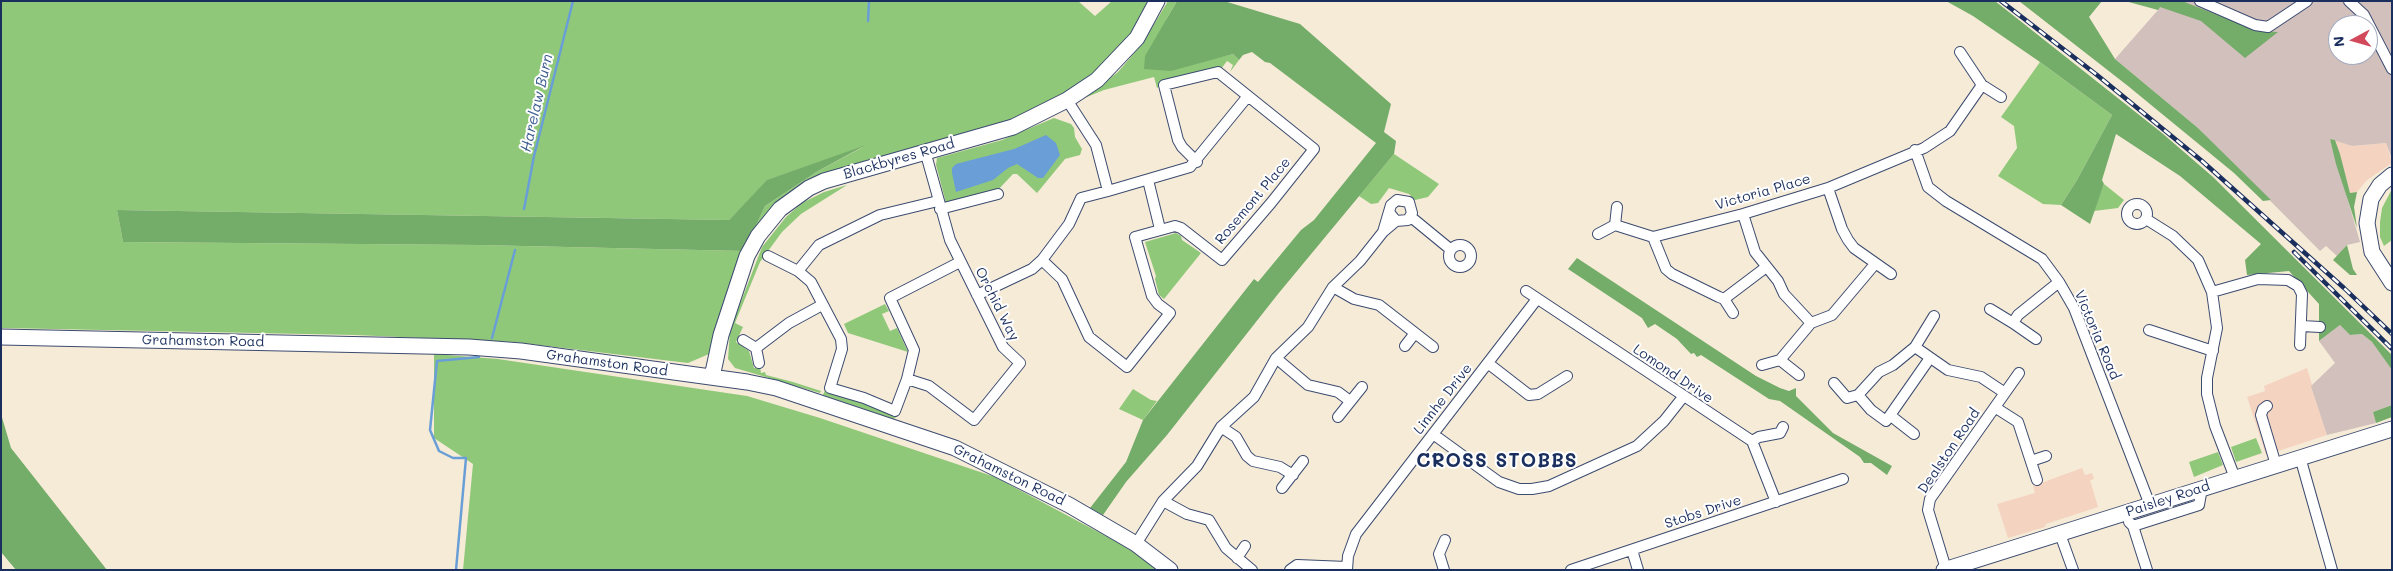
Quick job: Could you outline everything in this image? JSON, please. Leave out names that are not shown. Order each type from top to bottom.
[{"type":"main road","name":"Blackbyres Road","points":[[712,377],[721,335],[747,256],[771,218],[791,200],[824,181],[1012,127],[1067,100],[1097,80],[1137,38],[1157,1]]},
{"type":"main road","points":[[2392,175],[2380,185],[2371,199],[2366,223],[2372,252],[2392,283]]},
{"type":"main road","name":"Grahamston Road","points":[[1,337],[469,347],[712,377],[776,388],[955,448],[986,462],[1069,505],[1136,544],[1170,570]]},
{"type":"main road","name":"Paisley Road","points":[[1945,570],[2392,429]]},
{"type":"street","points":[[2200,1],[2255,25],[2268,27],[2307,1]]},
{"type":"street","points":[[2349,1],[2364,15],[2392,69]]},
{"type":"street","points":[[1960,52],[1982,85],[2002,97]]},
{"type":"street","points":[[978,295],[1032,269],[1042,260],[1069,224],[1081,198],[1188,169],[1197,162],[1248,96],[1218,72],[1164,85],[1178,140],[1182,147],[1197,162]]},
{"type":"street","name":"Victoria Place","points":[[1653,237],[1743,214],[1828,188],[1934,143],[1950,131],[1982,85]]},
{"type":"street","name":"Rosemont Place","points":[[1042,260],[1062,279],[1089,337],[1127,367],[1170,313],[1158,304],[1152,296],[1136,237],[1175,226],[1181,228],[1222,260],[1314,149],[1248,96]]},
{"type":"street","points":[[1067,100],[1096,145],[1108,191]]},
{"type":"street","name":"Victoria Road","points":[[1915,150],[1928,187],[2042,259],[2059,282],[2074,308],[2150,505]]},
{"type":"street","name":"Orchid Way","points":[[907,379],[929,386],[974,420],[1020,363],[1002,347],[978,295],[960,262],[939,205],[925,152]]},
{"type":"street","points":[[1148,180],[1160,229]]},
{"type":"street","points":[[1828,188],[1842,229],[1848,240],[1854,248],[1891,274]]},
{"type":"street","points":[[798,270],[819,245],[880,216],[998,194]]},
{"type":"street","points":[[1136,544],[1162,501],[1197,466],[1220,427],[1254,397],[1276,358],[1308,327],[1333,287],[1360,261],[1383,232],[1396,221],[1404,222],[1411,217],[1412,209],[1409,202],[1402,199],[1389,204]]},
{"type":"street","points":[[1389,204],[1396,221]]},
{"type":"street","points":[[1383,232],[1389,204]]},
{"type":"street","points":[[1615,225],[1617,207]]},
{"type":"street","points":[[1743,214],[1755,252],[1778,282],[1784,294],[1811,324]]},
{"type":"street","points":[[1411,217],[1450,250]]},
{"type":"street","points":[[2146,219],[2173,236],[2198,260],[2212,292],[2217,328],[2207,394],[2215,426],[2235,478]]},
{"type":"street","points":[[1598,234],[1615,225],[1653,237],[1666,269],[1672,274],[1724,299],[1734,313]]},
{"type":"street","points":[[768,256],[798,270],[811,282],[841,339],[842,349],[830,388],[895,411],[907,379],[914,350],[890,298],[960,262]]},
{"type":"street","points":[[1762,366],[1780,360],[1811,324],[1832,315],[1875,264]]},
{"type":"street","points":[[1724,299],[1766,268]]},
{"type":"street","points":[[2212,292],[2258,279],[2288,280],[2298,286],[2302,294],[2300,346]]},
{"type":"street","points":[[2013,323],[2018,316],[2059,282]]},
{"type":"street","points":[[1333,287],[1354,299],[1379,305],[1433,347]]},
{"type":"street","name":"Lomond Drive","points":[[1526,292],[1683,398],[1752,441]]},
{"type":"street","name":"Linnhe Drive","points":[[1347,569],[1348,556],[1356,534],[1538,299]]},
{"type":"street","points":[[756,348],[789,323],[822,305]]},
{"type":"street","points":[[1990,309],[2036,339]]},
{"type":"street","points":[[1834,382],[1847,398],[1858,395],[1879,372],[1893,365],[1915,347],[1934,316]]},
{"type":"street","points":[[2302,326],[2320,327]]},
{"type":"street","points":[[2149,330],[2213,351]]},
{"type":"street","points":[[1406,346],[1415,333]]},
{"type":"street","points":[[742,340],[756,348],[759,363]]},
{"type":"street","points":[[1915,347],[1948,370],[1981,377],[2005,393]]},
{"type":"street","points":[[1276,358],[1308,385],[1338,392],[1350,402]]},
{"type":"street","points":[[1858,395],[1870,410],[1886,421],[1930,358]]},
{"type":"street","points":[[1780,360],[1799,375]]},
{"type":"street","points":[[1489,364],[1529,395],[1538,394],[1567,376]]},
{"type":"street","name":"Dealston Road","points":[[1945,570],[1928,510],[1930,499],[2019,373]]},
{"type":"street","points":[[1338,417],[1362,387]]},
{"type":"street","points":[[1433,434],[1499,482],[1519,489],[1532,490],[1549,486],[1637,446],[1664,421],[1683,398]]},
{"type":"street","points":[[2267,406],[2263,409],[2261,415],[2276,465]]},
{"type":"street","name":"Dealston Road","points":[[1996,408],[2018,422],[2037,480]]},
{"type":"street","points":[[1891,416],[1914,434]]},
{"type":"street","points":[[1220,427],[1236,437],[1248,456],[1254,461],[1280,467],[1293,475]]},
{"type":"street","points":[[1776,502],[1752,441],[1759,437],[1780,433],[1783,427]]},
{"type":"street","points":[[2031,461],[2046,456]]},
{"type":"street","points":[[2300,457],[2332,570]]},
{"type":"street","points":[[1282,488],[1303,461]]},
{"type":"street","name":"Stobs Drive","points":[[1571,570],[1843,479]]},
{"type":"street","points":[[2133,526],[2199,505],[2202,488]]},
{"type":"street","points":[[1162,501],[1187,514],[1209,520],[1222,543],[1252,570]]},
{"type":"street","points":[[2119,514],[2133,526],[2147,570]]},
{"type":"street","points":[[2060,534],[2074,570]]},
{"type":"street","points":[[1444,540],[1439,554],[1444,570]]},
{"type":"street","points":[[1237,558],[1245,546]]},
{"type":"street","points":[[1632,550],[1638,570]]},
{"type":"street","points":[[1290,570],[1297,566],[1347,569]]},
{"type":"shaded area","points":[[2151,1],[2392,1],[2392,159],[2386,143],[2352,146],[2330,139],[2360,242],[2347,245],[2337,256],[2326,246],[2320,251],[2198,128],[2115,59],[2158,10]]},
{"type":"shaded area","points":[[2335,140],[2352,146],[2386,143],[2392,163],[2367,180],[2357,192],[2350,193]]},
{"type":"shaded area","points":[[2340,325],[2350,335],[2362,334],[2372,342],[2392,370],[2392,405],[2373,412],[2376,423],[2327,435],[2311,386],[2335,363],[2319,341]]},
{"type":"shaded area","points":[[2307,368],[2327,435],[2266,455],[2247,397],[2265,391],[2264,386]]},
{"type":"shaded area","points":[[2082,468],[2085,475],[2092,473],[2094,479],[2090,480],[2098,507],[2046,524],[2045,527],[2008,538],[1997,504],[2035,493],[2033,486]]},
{"type":"green space","points":[[1,1],[1078,1],[1095,16],[1112,1],[1152,1],[1125,45],[1086,79],[1045,108],[778,202],[754,229],[765,206],[818,171],[863,147],[768,180],[729,220],[117,210],[123,242],[479,245],[744,251],[709,354],[688,363],[514,342],[354,335],[1,328]]},
{"type":"green space","points":[[1168,1],[1177,1],[1166,20],[1204,61],[1233,54],[1239,60],[1230,72],[1233,65],[1227,61],[1221,69],[1218,67],[1159,82],[1160,86],[1157,88],[1154,77],[1104,90],[1082,99],[1118,72],[1142,44]]},
{"type":"green space","points":[[1177,1],[1224,1],[1300,24],[1391,104],[1384,132],[1396,141],[1394,154],[1278,294],[1167,435],[1126,482],[1103,515],[1090,508],[1126,462],[1143,420],[1254,279],[1258,282],[1301,230],[1314,220],[1376,143],[1270,63],[1265,62],[1252,52],[1243,55],[1239,60],[1233,54],[1171,71],[1144,69],[1145,56]]},
{"type":"green space","points":[[1946,1],[1995,1],[2162,133],[2213,177],[2392,355],[2392,370],[2372,342],[2362,334],[2350,335],[2340,325],[2319,341],[2319,304],[2289,271],[2247,275],[2245,260],[2261,244],[2180,176],[2116,134],[2102,180],[2104,184],[2090,224],[2061,205],[2077,180],[2112,115],[2040,62],[1973,16]]},
{"type":"green space","points":[[2019,1],[2102,1],[2089,17],[2115,59],[2198,128],[2271,200],[2263,201],[2234,173],[2128,86]]},
{"type":"green space","points":[[2125,1],[2182,1],[2258,31],[2278,32],[2245,58],[2201,21],[2160,7],[2158,10]]},
{"type":"green space","points":[[2040,62],[2112,115],[2077,180],[2061,205],[2043,204],[1998,176],[2017,148],[2014,126],[2001,117]]},
{"type":"green space","points":[[1054,118],[1071,124],[1074,128],[1075,137],[1082,149],[1080,155],[1065,159],[1037,193],[1017,174],[1013,174],[998,190],[946,203],[936,165],[937,158],[1002,140]]},
{"type":"green space","points":[[2330,139],[2335,140],[2350,193],[2357,192],[2354,207],[2357,228],[2336,164]]},
{"type":"green space","points":[[866,145],[818,171],[765,206],[744,251],[479,245],[123,242],[117,210],[729,220],[767,180]]},
{"type":"green space","points":[[1394,154],[1439,184],[1428,197],[1415,200],[1409,194],[1389,188],[1378,203],[1371,204],[1359,196]]},
{"type":"green space","points":[[2104,184],[2124,200],[2118,208],[2094,211]]},
{"type":"green space","points":[[847,185],[801,214],[782,232],[760,262],[735,323],[743,327],[736,342],[749,351],[754,368],[760,367],[761,373],[765,372],[766,375],[821,391],[820,393],[735,368],[728,359],[730,330],[762,247],[786,217],[802,203],[824,192]]},
{"type":"green space","points":[[2392,189],[2392,240],[2384,246],[2380,237],[2380,222],[2382,208]]},
{"type":"green space","points":[[1176,233],[1181,236],[1182,240],[1201,253],[1164,299],[1159,295],[1156,276],[1145,242]]},
{"type":"green space","points":[[2347,245],[2353,269],[2357,275],[2350,275],[2333,260]]},
{"type":"green space","points":[[1577,258],[1756,376],[1789,391],[1796,388],[1796,396],[1833,433],[1892,466],[1887,475],[1871,463],[1864,463],[1860,457],[1780,401],[1769,399],[1701,355],[1697,357],[1694,353],[1691,354],[1677,339],[1655,324],[1648,328],[1642,318],[1568,269]]},
{"type":"green space","points":[[885,304],[889,311],[882,314],[890,331],[897,328],[908,352],[848,333],[844,324]]},
{"type":"green space","points":[[434,354],[498,359],[747,396],[820,418],[995,477],[1134,551],[1157,570],[463,570],[473,464],[434,438]]},
{"type":"green space","points":[[1133,389],[1151,400],[1157,401],[1143,420],[1119,409]]},
{"type":"green space","points":[[825,390],[898,415],[894,419],[823,395]]},
{"type":"green space","points":[[2392,405],[2392,417],[2376,423],[2373,412]]},
{"type":"green space","points":[[1,414],[11,448],[107,570],[16,570],[1,552]]},
{"type":"green space","points":[[2256,438],[2262,453],[2236,462],[2231,447]]},
{"type":"green space","points":[[2218,452],[2223,465],[2194,477],[2189,462]]},
{"type":"water","points":[[1046,135],[1056,143],[1060,155],[1043,178],[1038,178],[1017,164],[1008,168],[993,180],[956,192],[952,168],[956,164],[1014,149]]},
{"type":"waterway","name":"Harelaw Burn","points":[[524,209],[534,156],[573,1]]},
{"type":"waterway","points":[[868,21],[869,1]]},
{"type":"waterway","points":[[492,338],[515,250]]},
{"type":"waterway","points":[[456,570],[466,458],[453,458],[439,451],[430,430],[437,361],[479,357]]},
{"type":"railway","points":[[2001,1],[2097,75],[2202,161],[2344,288],[2392,334]]},
{"type":"railway","points":[[2294,252],[2392,349]]},
{"type":"district","name":"CROSS STOBBS","points":[[1497,461]]}]
